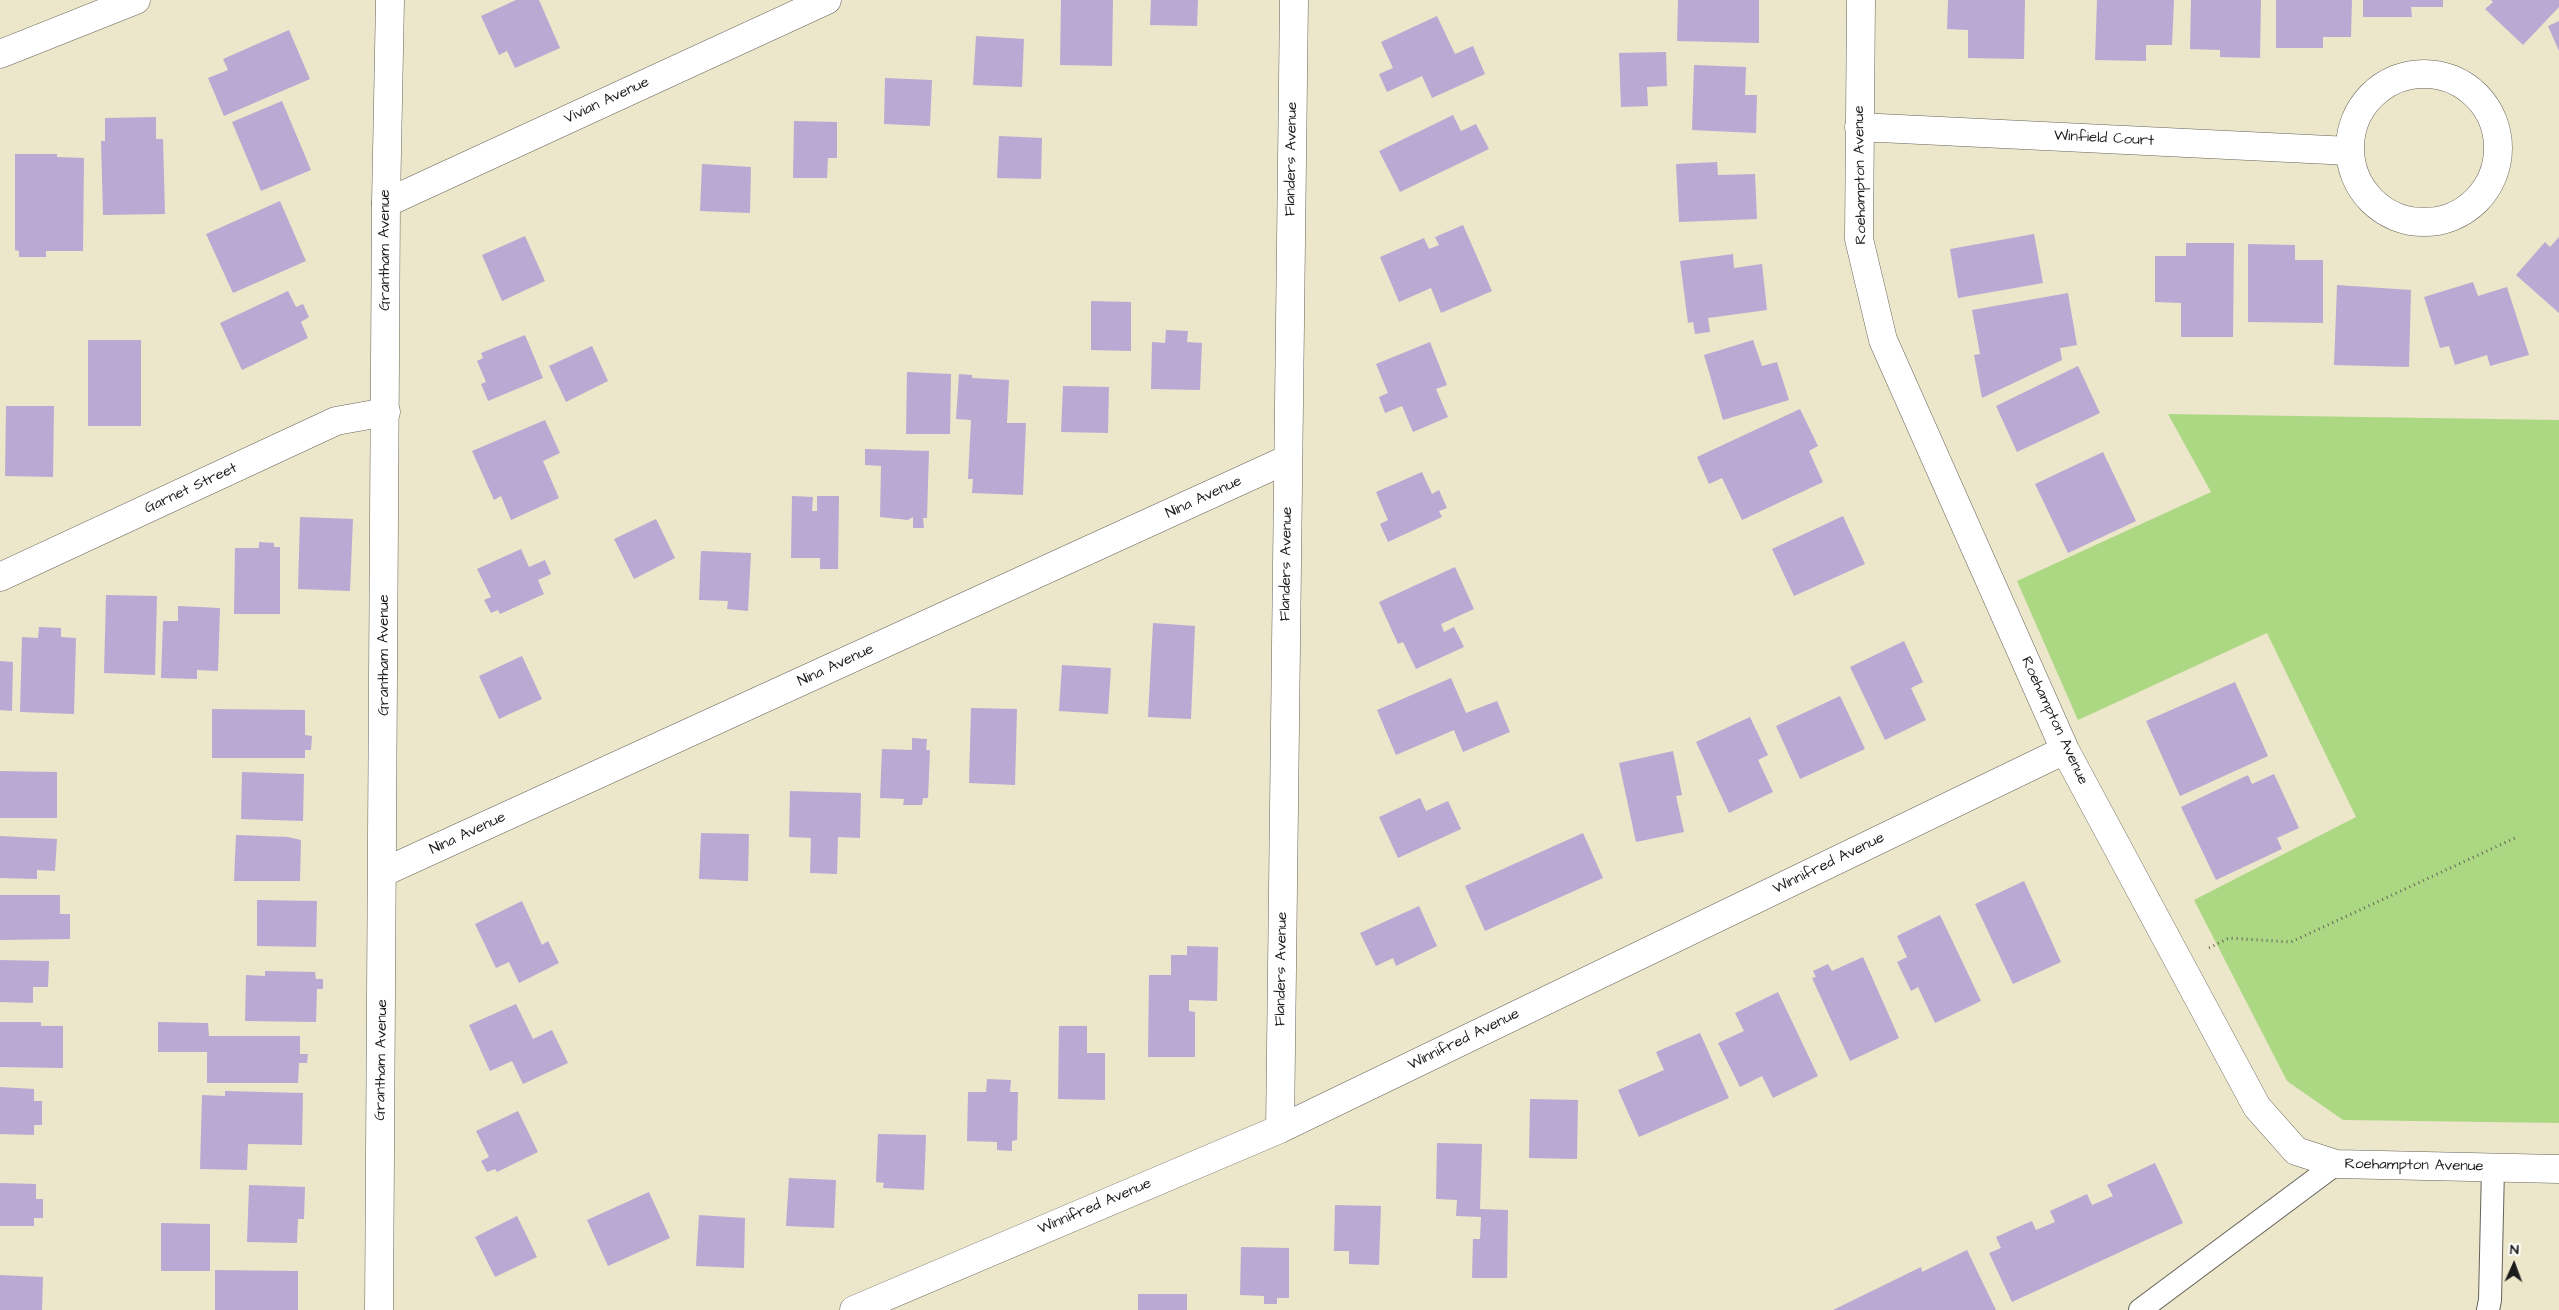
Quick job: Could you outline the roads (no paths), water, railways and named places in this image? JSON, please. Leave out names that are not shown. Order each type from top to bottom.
[{"type":"street","points":[[0,54],[136,0]]},
{"type":"street","name":"Grantham Avenue","points":[[379,1310],[384,872],[386,203],[390,0]]},
{"type":"street","name":"Vivian Avenue","points":[[386,203],[827,0]]},
{"type":"street","name":"Flanders Avenue","points":[[1280,1129],[1294,0]]},
{"type":"street","name":"Roehampton Avenue","points":[[1860,0],[1859,238],[1883,340],[2065,750],[2257,1108],[2296,1150],[2336,1164],[2559,1169]]},
{"type":"street","points":[[2420,74],[2443,76],[2464,85],[2481,100],[2493,119],[2499,142],[2497,165],[2488,187],[2472,204],[2452,217],[2429,222],[2405,220],[2384,210],[2366,194],[2354,174],[2350,151],[2352,128],[2362,107],[2378,90],[2397,79],[2420,74]]},
{"type":"street","name":"Winfield Court","points":[[1859,127],[2350,151]]},
{"type":"street","name":"Garnet Street","points":[[0,578],[336,421],[386,412]]},
{"type":"street","name":"Nina Avenue","points":[[384,872],[1288,459]]},
{"type":"street","name":"Winnifred Avenue","points":[[854,1310],[1280,1129],[2065,750]]},
{"type":"lane","points":[[2140,1310],[2336,1164]]},
{"type":"lane","points":[[2488,1310],[2490,1300],[2492,1168]]}]
